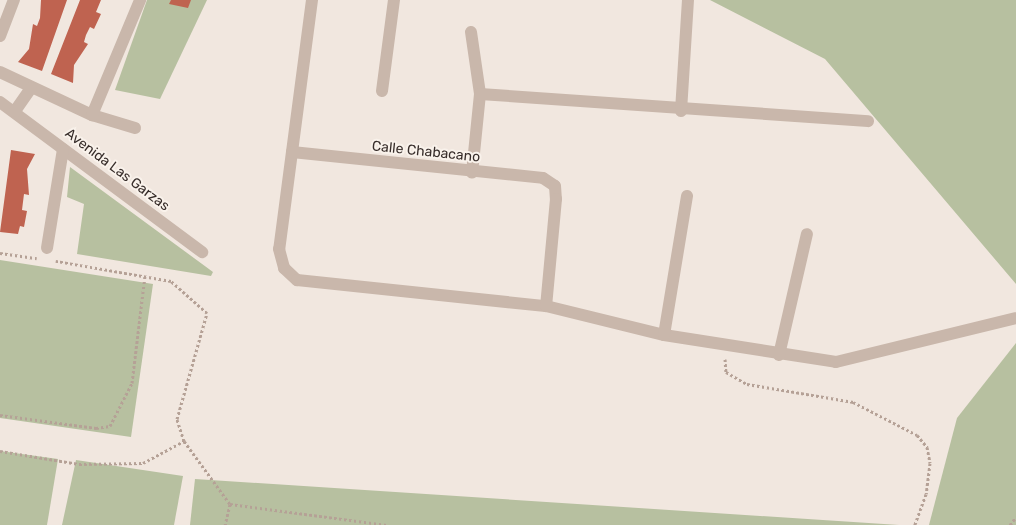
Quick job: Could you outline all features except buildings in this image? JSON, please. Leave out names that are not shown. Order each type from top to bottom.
[{"type":"street","points":[[0,36],[14,0]]},
{"type":"street","points":[[92,115],[140,0]]},
{"type":"street","points":[[312,0],[279,250],[284,268],[297,280],[546,306],[664,335],[779,356],[836,362],[1016,318]]},
{"type":"street","points":[[382,91],[394,0]]},
{"type":"street","points":[[681,111],[688,0]]},
{"type":"street","points":[[472,32],[480,94],[472,173]]},
{"type":"street","points":[[0,72],[31,88],[15,112],[0,102]]},
{"type":"street","name":"Avenida Las Garzas","points":[[31,88],[92,115],[135,128]]},
{"type":"street","points":[[480,94],[681,111],[868,121]]},
{"type":"street","name":"Avenida Las Garzas","points":[[15,112],[202,252]]},
{"type":"street","points":[[47,248],[63,149]]},
{"type":"street","name":"Calle Chabacano","points":[[292,152],[472,173],[543,178],[554,186],[546,306]]},
{"type":"street","points":[[664,335],[687,196]]},
{"type":"street","points":[[779,356],[807,234]]},
{"type":"path","points":[[0,253],[171,281],[207,313],[177,420],[184,441],[230,504],[387,525]]},
{"type":"path","points":[[0,415],[96,428],[110,426],[132,383],[145,276]]},
{"type":"path","points":[[727,346],[726,372],[739,381],[853,402],[917,435],[927,447],[930,463],[926,494],[915,525]]},
{"type":"path","points":[[0,451],[79,464],[142,463],[184,441]]},
{"type":"path","points":[[225,525],[230,504]]},
{"type":"path","points":[[1010,525],[1016,516]]},
{"type":"green space","points":[[147,0],[207,0],[160,99],[115,90]]},
{"type":"green space","points":[[710,0],[1016,0],[1016,284],[825,59]]},
{"type":"green space","points":[[70,167],[213,272],[211,276],[77,254],[84,204],[67,197]]},
{"type":"green space","points":[[0,260],[153,284],[131,437],[0,418]]},
{"type":"green space","points":[[1016,343],[1016,525],[929,525],[957,418]]},
{"type":"green space","points":[[0,451],[58,459],[47,525],[0,525]]},
{"type":"green space","points":[[76,460],[183,476],[174,525],[62,525]]},
{"type":"green space","points":[[195,479],[899,525],[190,525]]}]
